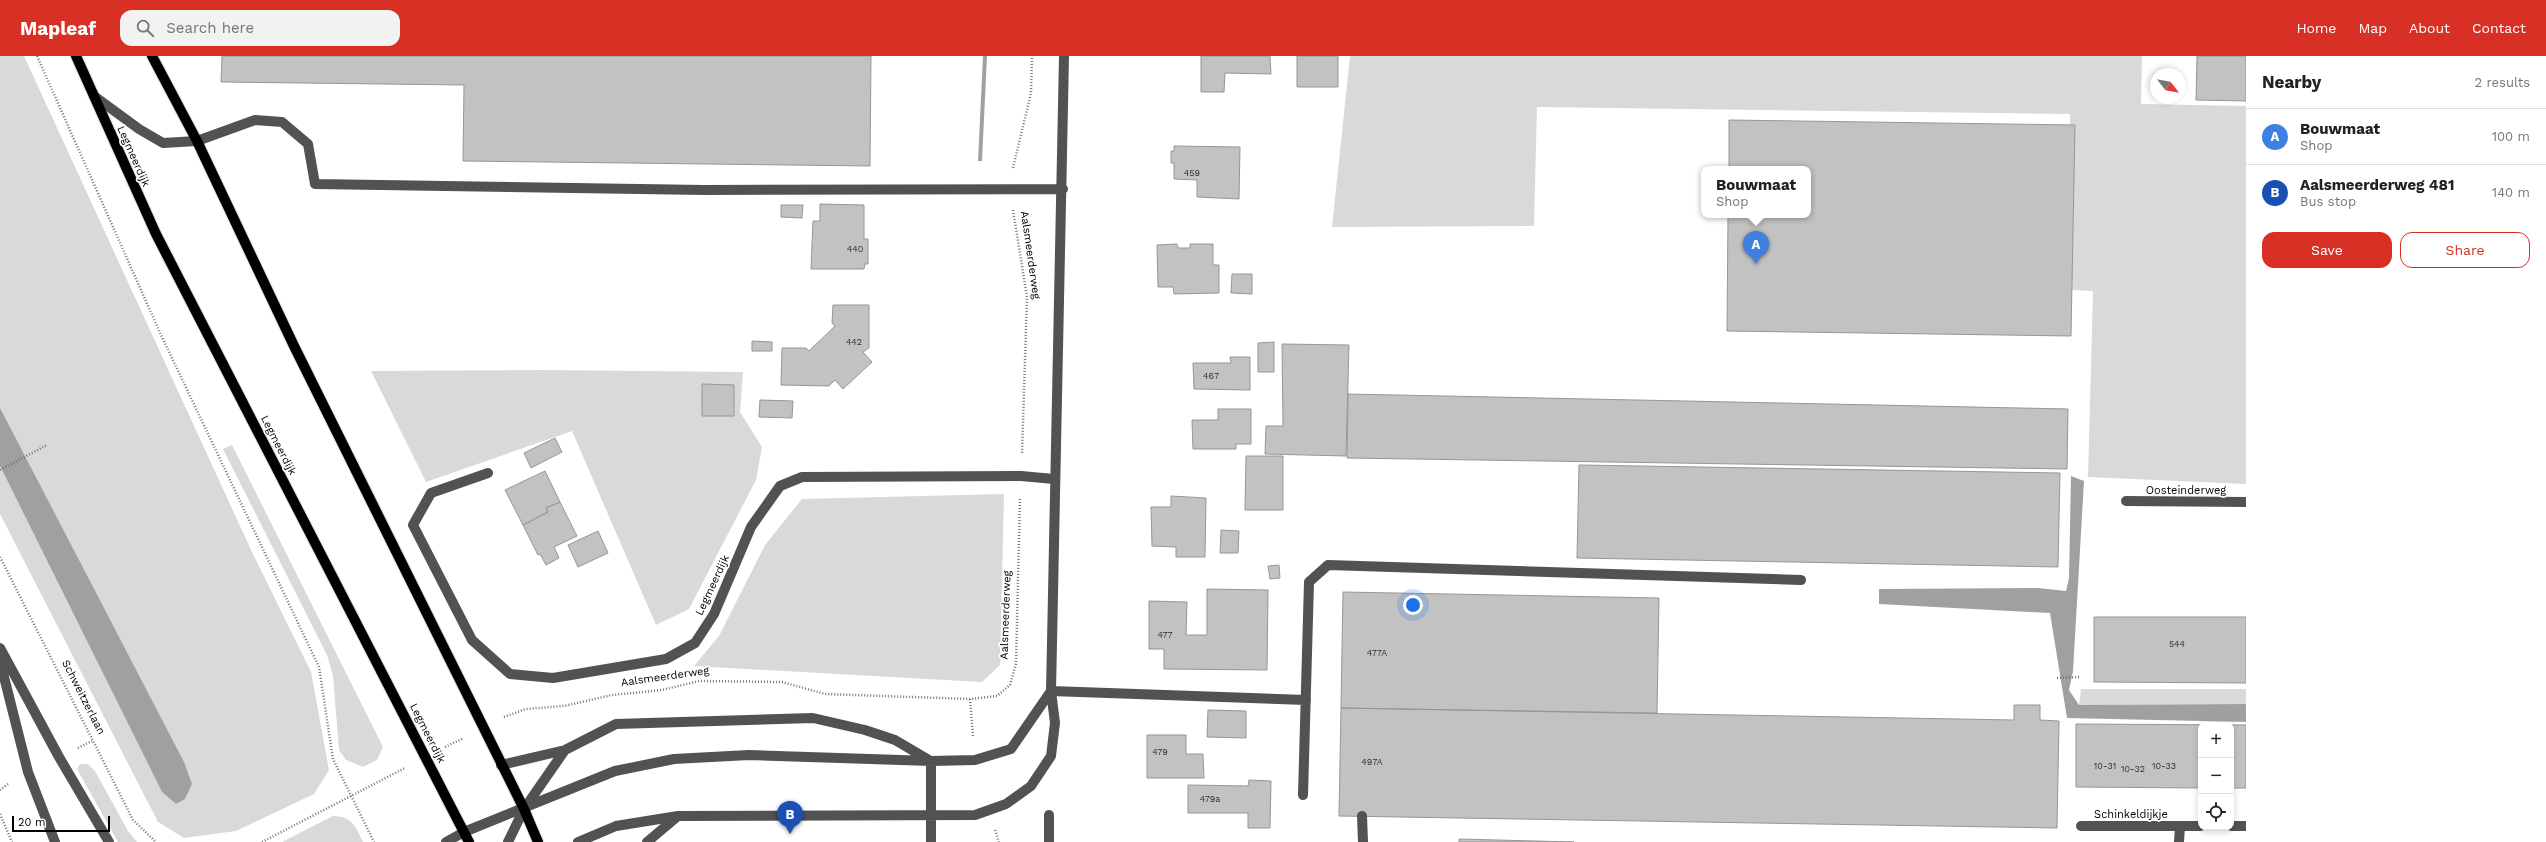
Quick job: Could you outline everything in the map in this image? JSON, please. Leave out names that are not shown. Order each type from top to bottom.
[{"type":"main road","name":"Legmeerdijk","points":[[76,56],[156,234],[469,842]]},
{"type":"main road","points":[[152,56],[197,141],[294,346],[482,728],[524,809],[538,842]]},
{"type":"street","name":"Aalsmeerderweg","points":[[578,842],[616,826],[678,816],[931,813],[975,815],[1006,804],[1031,786],[1051,756],[1055,723],[1051,691],[1054,479],[1064,56]]},
{"type":"street","points":[[94,96],[139,130],[163,143],[197,141],[255,120],[282,122],[308,144],[315,184],[704,190],[1062,189]]},
{"type":"street","name":"Legmeerdijk","points":[[488,473],[431,493],[413,525],[472,640],[510,674],[553,678],[666,659],[695,643],[714,614],[751,527],[780,486],[802,477],[1021,476],[1054,479]]},
{"type":"street","name":"Oosteinderweg","points":[[2126,501],[2246,502]]},
{"type":"street","points":[[1303,795],[1309,582],[1328,565],[1801,580]]},
{"type":"street","points":[[0,648],[59,758],[109,842]]},
{"type":"street","points":[[0,661],[28,772],[55,842]]},
{"type":"street","points":[[446,842],[464,832],[616,771],[674,759],[749,755],[931,761],[975,760],[1011,749],[1051,691],[1306,700]]},
{"type":"street","points":[[501,765],[565,750],[616,724],[813,718],[865,730],[896,740],[931,761]]},
{"type":"street","points":[[508,842],[524,809],[565,750]]},
{"type":"street","points":[[931,761],[931,842]]},
{"type":"street","points":[[1049,815],[1049,842]]},
{"type":"street","points":[[647,842],[678,816]]},
{"type":"street","points":[[1362,816],[1363,842]]},
{"type":"street","name":"Schinkeldijkje","points":[[2081,826],[2198,826]]},
{"type":"street","name":"Schinkeldijkje","points":[[2180,826],[2180,842]]},
{"type":"street","points":[[2234,826],[2246,826]]},
{"type":"path","points":[[37,56],[161,335],[319,667],[333,759],[374,842]]},
{"type":"path","name":"Aalsmeerderweg","points":[[426,757],[482,728],[526,709],[564,706],[612,695],[662,690],[700,681],[782,682],[825,694],[970,699],[997,696],[1010,685],[1016,664],[1026,296],[1014,224],[1012,188],[1013,169],[1031,93],[1032,56]]},
{"type":"path","points":[[0,470],[47,445]]},
{"type":"path","name":"Schweitzerlaan","points":[[0,557],[133,820],[156,842]]},
{"type":"path","points":[[2057,678],[2079,677]]},
{"type":"path","points":[[262,842],[426,757]]},
{"type":"path","points":[[0,814],[12,842]]},
{"type":"shaded area","points":[[0,56],[24,56],[252,552],[311,672],[329,770],[314,794],[236,831],[184,838],[158,822],[0,514],[0,466],[162,792],[176,804],[0,408]]},
{"type":"shaded area","points":[[983,56],[987,56],[982,161],[978,161]]},
{"type":"shaded area","points":[[1350,56],[2142,56],[2141,104],[2246,106],[2246,484],[2088,477],[2093,291],[2072,290],[2070,114],[1537,107],[1534,226],[1332,227]]},
{"type":"shaded area","points":[[539,370],[743,372],[740,412],[762,447],[756,480],[689,609],[656,625],[572,431],[426,482],[371,371]]},
{"type":"shaded area","points":[[0,408],[184,762],[192,784],[185,799],[176,804],[162,792],[0,466]]},
{"type":"shaded area","points":[[232,445],[383,747],[377,760],[363,767],[346,760],[339,750],[333,676],[327,655],[223,449]]},
{"type":"shaded area","points":[[2071,476],[2084,481],[2073,671],[2069,690],[2079,705],[2246,704],[2246,722],[2067,718],[2050,613],[1879,604],[1879,589],[2038,588],[2066,591],[2069,578]]},
{"type":"shaded area","points":[[1004,494],[1000,665],[982,682],[694,666],[719,636],[765,545],[802,499]]},
{"type":"shaded area","points":[[2081,689],[2246,689],[2246,704],[2079,705]]},
{"type":"shaded area","points":[[80,764],[88,764],[95,771],[128,831],[137,842],[118,842],[77,769]]},
{"type":"shaded area","points":[[333,816],[349,820],[355,827],[363,842],[282,842]]},
{"type":"building","points":[[222,56],[871,56],[870,166],[463,161],[464,85],[221,82]]},
{"type":"building","points":[[1201,56],[1270,56],[1271,74],[1225,73],[1224,92],[1201,92]]},
{"type":"building","points":[[1297,56],[1338,56],[1338,87],[1297,87]]},
{"type":"building","points":[[2197,56],[2246,56],[2246,101],[2196,100]]},
{"type":"building","points":[[1729,120],[2075,125],[2071,336],[1727,331],[1728,218],[1811,218],[1811,166],[1729,166]]},
{"type":"building","points":[[1174,146],[1240,147],[1239,199],[1197,197],[1197,180],[1174,179],[1174,163],[1171,163],[1171,151],[1174,151]]},
{"type":"building","points":[[820,204],[864,205],[864,239],[868,239],[868,264],[865,264],[864,269],[811,269],[813,221],[820,221]]},
{"type":"building","points":[[781,205],[803,205],[802,218],[781,217]]},
{"type":"building","points":[[1177,244],[1178,248],[1190,248],[1190,244],[1213,244],[1213,265],[1219,265],[1219,293],[1174,294],[1173,287],[1158,287],[1157,245]]},
{"type":"building","points":[[1232,274],[1252,274],[1252,294],[1231,293]]},
{"type":"building","points":[[833,305],[869,305],[869,348],[863,352],[872,362],[843,389],[835,380],[829,386],[781,385],[782,348],[806,348],[809,351],[835,326],[832,323]]},
{"type":"building","points":[[752,341],[772,342],[772,351],[752,351]]},
{"type":"building","points":[[1274,342],[1274,372],[1258,372],[1258,343]]},
{"type":"building","points":[[1282,344],[1349,345],[1346,456],[1265,454],[1266,426],[1283,426]]},
{"type":"building","points":[[1230,357],[1250,357],[1250,390],[1194,389],[1193,363],[1231,363]]},
{"type":"building","points":[[702,384],[734,385],[734,416],[702,416]]},
{"type":"building","points":[[1348,394],[2068,409],[2067,469],[1347,458]]},
{"type":"building","points":[[760,400],[793,401],[792,418],[759,417]]},
{"type":"building","points":[[1218,409],[1251,409],[1251,444],[1236,444],[1236,449],[1193,449],[1192,420],[1218,420]]},
{"type":"building","points":[[555,438],[562,452],[531,468],[524,453]]},
{"type":"building","points":[[1246,456],[1283,456],[1283,510],[1245,510]]},
{"type":"building","points":[[1579,465],[2060,473],[2058,567],[1577,558]]},
{"type":"building","points":[[545,471],[560,502],[546,508],[548,512],[523,525],[505,490]]},
{"type":"building","points":[[1171,496],[1206,498],[1205,557],[1176,557],[1176,547],[1152,546],[1151,507],[1171,507]]},
{"type":"building","points":[[560,502],[577,536],[554,547],[559,558],[546,565],[540,554],[538,555],[523,525],[548,512],[546,508]]},
{"type":"building","points":[[1221,530],[1239,531],[1238,553],[1220,553]]},
{"type":"building","points":[[598,531],[608,553],[578,567],[568,545]]},
{"type":"building","points":[[1279,565],[1280,578],[1270,579],[1268,566]]},
{"type":"building","points":[[1207,589],[1268,590],[1267,670],[1164,669],[1164,649],[1149,649],[1149,601],[1187,602],[1186,635],[1207,635]]},
{"type":"building","points":[[1343,592],[1659,598],[1657,713],[1341,708]]},
{"type":"building","points":[[2094,617],[2246,617],[2246,683],[2094,682]]},
{"type":"building","points":[[2014,705],[2040,705],[2040,720],[2059,721],[2057,828],[1339,816],[1341,708],[2014,720]]},
{"type":"building","points":[[1208,710],[1246,711],[1246,738],[1207,737]]},
{"type":"building","points":[[2076,724],[2198,725],[2198,788],[2076,787]]},
{"type":"building","points":[[2234,725],[2246,725],[2246,788],[2234,788]]},
{"type":"building","points":[[1147,735],[1186,735],[1186,754],[1203,754],[1204,778],[1147,778]]},
{"type":"building","points":[[1249,780],[1271,781],[1270,828],[1248,828],[1248,813],[1188,813],[1188,785],[1248,786]]},
{"type":"building","points":[[1459,839],[1574,842],[1459,842]]},
{"type":"place","name":"Bouwmaat","points":[[1756,264]]},
{"type":"place","name":"Aalsmeerderweg 481","points":[[790,834]]}]
